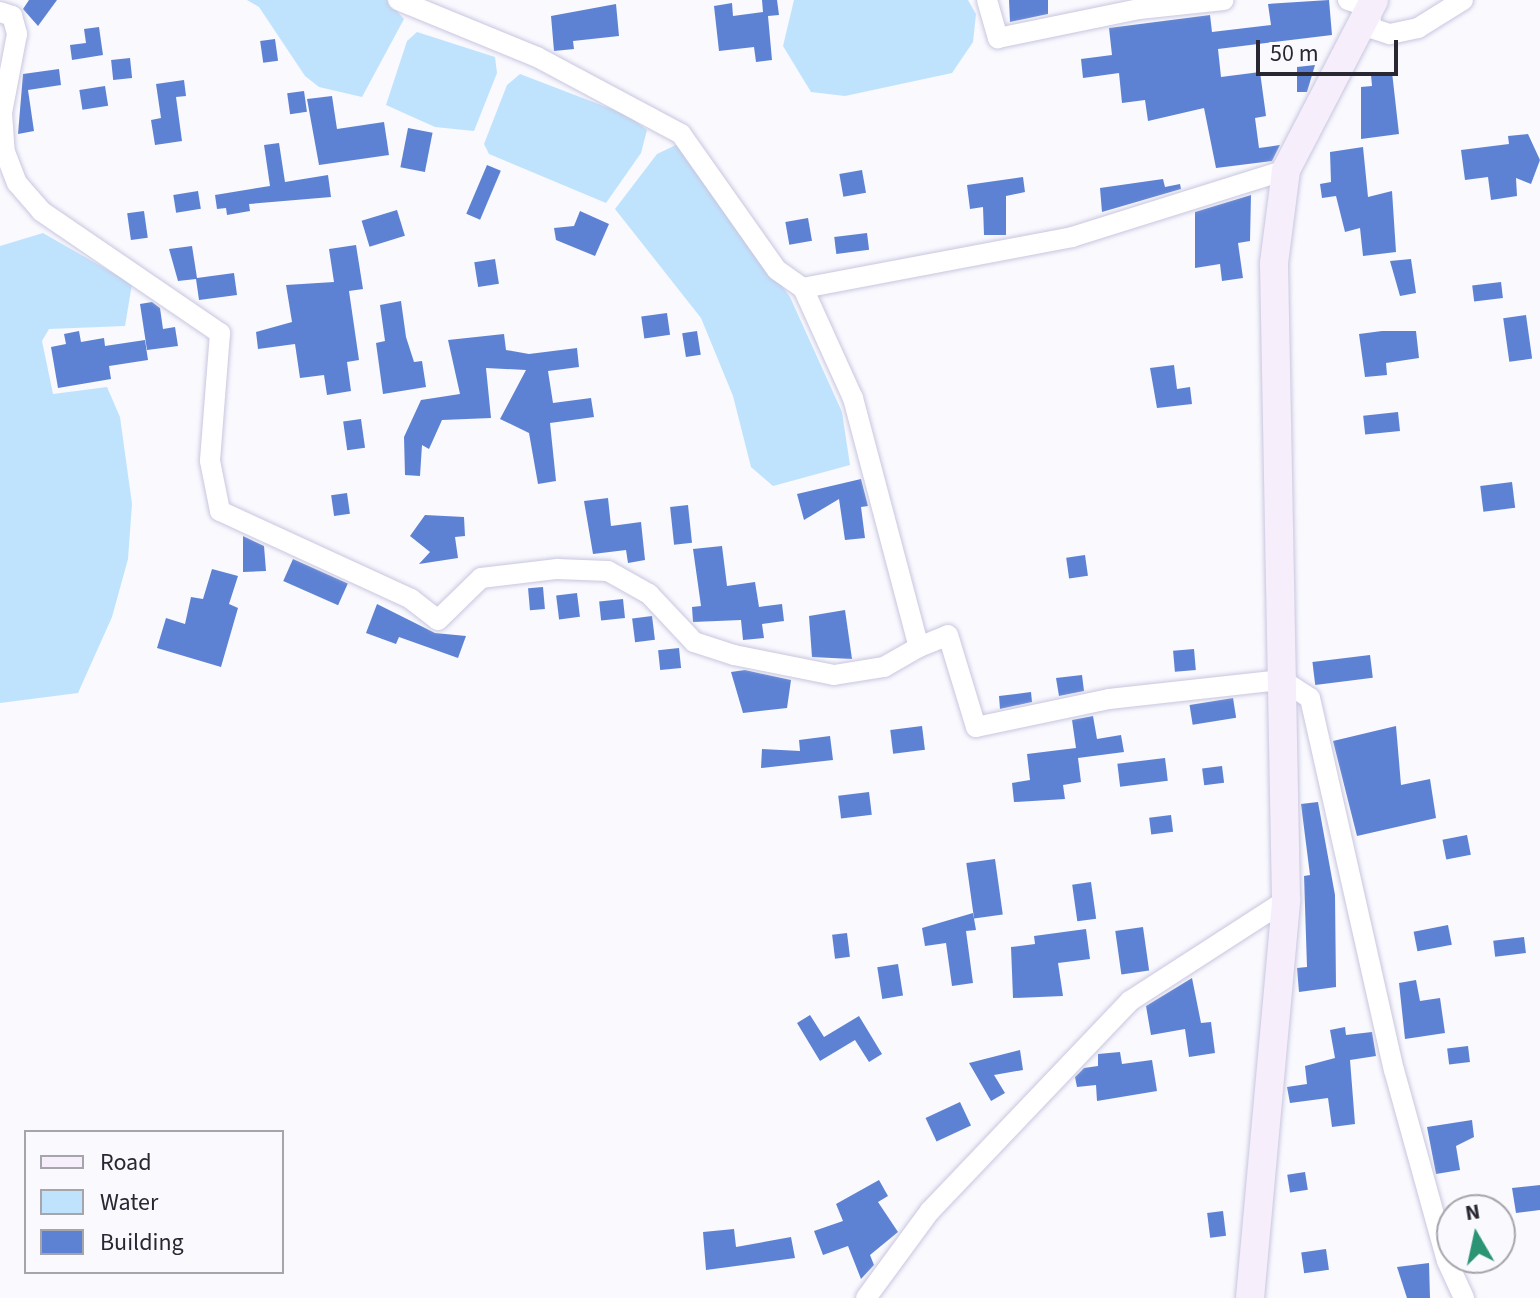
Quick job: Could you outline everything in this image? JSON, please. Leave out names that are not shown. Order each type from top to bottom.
[{"type":"main road","points":[[1250,1298],[1286,900],[1274,263],[1286,170],[1364,2]]},
{"type":"street","points":[[398,0],[537,57],[681,134],[777,270],[803,288],[853,398],[919,647]]},
{"type":"street","points":[[987,0],[998,38],[1139,9],[1224,0]]},
{"type":"street","points":[[1364,2],[1371,28],[1390,34],[1418,28],[1463,0]]},
{"type":"street","points":[[0,12],[12,16],[17,34],[2,113],[5,152],[17,183],[41,211],[220,333],[210,461],[220,511],[411,599],[438,620],[481,578],[557,569],[608,571],[649,594],[694,642],[734,655],[834,675],[884,667],[948,635],[976,727],[1109,699],[1282,680],[1310,698],[1394,1070],[1447,1261],[1464,1298]]},
{"type":"street","points":[[803,288],[1072,237],[1286,170]]},
{"type":"street","points":[[866,1298],[930,1211],[1130,1001],[1286,900]]},
{"type":"water","points":[[247,0],[387,0],[404,19],[362,97],[319,87],[305,76],[259,7]]},
{"type":"water","points":[[794,0],[968,0],[976,14],[973,42],[952,73],[845,96],[811,92],[783,46]]},
{"type":"water","points":[[417,32],[495,57],[497,73],[474,131],[435,127],[386,105],[407,41]]},
{"type":"water","points":[[520,74],[627,115],[647,130],[641,153],[606,203],[489,154],[484,144],[507,85]]},
{"type":"water","points":[[678,144],[790,297],[842,412],[850,465],[773,486],[751,467],[733,396],[701,318],[615,209],[657,154]]},
{"type":"water","points":[[43,233],[132,284],[125,326],[49,329],[42,341],[53,394],[107,387],[120,417],[132,504],[128,559],[112,617],[78,693],[0,703],[0,246]]},
{"type":"building","points":[[29,0],[57,0],[38,26],[23,9]]},
{"type":"building","points":[[762,0],[777,0],[779,15],[768,16],[772,60],[756,62],[754,47],[719,51],[714,6],[732,3],[733,16],[763,12]]},
{"type":"building","points":[[1009,0],[1048,0],[1048,14],[1010,22]]},
{"type":"building","points":[[1329,0],[1332,35],[1218,49],[1221,77],[1260,72],[1266,116],[1255,118],[1259,148],[1280,145],[1272,161],[1216,168],[1204,108],[1148,121],[1145,100],[1122,103],[1119,73],[1083,78],[1081,59],[1112,55],[1109,28],[1210,15],[1212,32],[1271,25],[1268,4]]},
{"type":"building","points":[[616,4],[619,36],[573,41],[574,49],[554,51],[551,16]]},
{"type":"building","points":[[99,27],[103,55],[72,60],[70,45],[86,43],[84,29]]},
{"type":"building","points":[[275,39],[278,61],[263,63],[260,41]]},
{"type":"building","points":[[130,58],[132,78],[113,80],[111,60]]},
{"type":"building","points":[[1315,65],[1307,92],[1297,92],[1297,67]]},
{"type":"building","points":[[59,69],[61,85],[28,90],[34,131],[18,134],[23,74]]},
{"type":"building","points":[[1392,72],[1399,134],[1361,139],[1361,87],[1372,86],[1371,75]]},
{"type":"building","points":[[184,80],[186,96],[176,97],[182,141],[155,145],[151,120],[161,118],[156,84]]},
{"type":"building","points":[[105,86],[108,106],[82,110],[79,90]]},
{"type":"building","points":[[304,91],[307,112],[290,114],[287,93]]},
{"type":"building","points":[[332,96],[337,129],[384,122],[389,155],[319,165],[307,99]]},
{"type":"building","points":[[408,128],[433,133],[425,172],[400,167]]},
{"type":"building","points":[[1528,134],[1540,160],[1531,184],[1516,178],[1517,196],[1491,200],[1488,177],[1465,180],[1461,150],[1509,144],[1508,136]]},
{"type":"building","points":[[279,143],[285,182],[328,175],[331,197],[249,204],[250,211],[227,215],[226,208],[217,209],[215,195],[270,186],[264,145]]},
{"type":"building","points":[[1363,147],[1368,197],[1392,191],[1396,252],[1363,256],[1360,228],[1345,232],[1336,196],[1322,198],[1320,184],[1331,182],[1330,152]]},
{"type":"building","points":[[487,165],[501,171],[480,220],[466,214]]},
{"type":"building","points":[[862,170],[866,193],[843,197],[839,174]]},
{"type":"building","points":[[1023,177],[1025,192],[1006,196],[1006,235],[984,235],[983,207],[970,209],[967,185]]},
{"type":"building","points":[[1163,179],[1165,187],[1180,184],[1181,189],[1102,212],[1100,188]]},
{"type":"building","points":[[198,191],[201,209],[176,213],[173,195]]},
{"type":"building","points":[[1251,195],[1250,241],[1238,243],[1243,278],[1222,281],[1220,264],[1195,268],[1195,212]]},
{"type":"building","points":[[397,210],[405,236],[370,247],[362,221]]},
{"type":"building","points":[[144,211],[148,238],[131,240],[127,213]]},
{"type":"building","points":[[580,211],[609,224],[595,256],[556,240],[554,228],[574,226]]},
{"type":"building","points":[[808,218],[812,241],[789,245],[785,222]]},
{"type":"building","points":[[867,233],[869,250],[836,254],[834,237]]},
{"type":"building","points":[[356,245],[363,289],[349,291],[359,360],[347,362],[351,391],[327,395],[324,375],[300,378],[295,344],[258,349],[256,332],[292,322],[286,285],[334,282],[329,249]]},
{"type":"building","points":[[192,246],[197,278],[234,273],[237,295],[199,300],[196,279],[178,281],[169,249]]},
{"type":"building","points":[[495,259],[499,284],[478,287],[474,262]]},
{"type":"building","points":[[1411,259],[1416,293],[1400,296],[1390,261]]},
{"type":"building","points":[[1501,282],[1503,298],[1474,301],[1472,286]]},
{"type":"building","points":[[401,301],[406,337],[414,362],[422,361],[426,387],[383,394],[376,343],[385,341],[380,305]]},
{"type":"building","points":[[152,302],[160,308],[163,329],[175,327],[178,346],[147,350],[140,304]]},
{"type":"building","points":[[667,313],[670,335],[644,338],[641,317]]},
{"type":"building","points":[[1526,315],[1532,359],[1509,362],[1503,318]]},
{"type":"building","points":[[79,331],[81,342],[104,338],[105,346],[145,340],[148,360],[109,366],[111,379],[58,388],[51,347],[66,344],[64,334]]},
{"type":"building","points":[[697,331],[701,355],[686,357],[682,333]]},
{"type":"building","points":[[1416,331],[1419,358],[1386,363],[1387,375],[1365,377],[1359,334]]},
{"type":"building","points":[[504,334],[506,350],[529,354],[577,348],[579,367],[548,371],[553,403],[591,398],[594,417],[550,423],[556,481],[538,484],[529,433],[500,419],[526,370],[486,368],[491,418],[442,420],[429,449],[422,445],[420,476],[405,475],[404,437],[421,400],[460,394],[448,340]]},
{"type":"building","points":[[1174,365],[1177,389],[1190,387],[1192,404],[1157,408],[1150,368]]},
{"type":"building","points":[[1398,412],[1400,431],[1365,435],[1363,416]]},
{"type":"building","points":[[361,419],[365,448],[347,450],[343,422]]},
{"type":"building","points":[[861,479],[868,506],[861,507],[865,538],[845,540],[839,499],[804,520],[797,494]]},
{"type":"building","points":[[1512,482],[1515,508],[1483,512],[1480,486]]},
{"type":"building","points":[[347,493],[350,514],[334,516],[331,495]]},
{"type":"building","points":[[608,498],[611,526],[641,522],[645,560],[628,563],[626,550],[593,554],[584,501]]},
{"type":"building","points":[[688,505],[692,543],[674,545],[670,507]]},
{"type":"building","points":[[425,515],[464,517],[465,536],[455,537],[458,558],[419,564],[430,552],[410,536]]},
{"type":"building","points":[[243,536],[264,546],[266,571],[243,572]]},
{"type":"building","points":[[722,546],[727,586],[755,582],[759,607],[782,604],[784,621],[762,624],[764,638],[743,640],[741,620],[693,622],[692,607],[701,606],[693,549]]},
{"type":"building","points":[[1085,555],[1088,576],[1069,578],[1066,558]]},
{"type":"building","points":[[293,559],[348,583],[338,605],[283,581]]},
{"type":"building","points":[[212,569],[238,576],[229,604],[238,608],[221,667],[157,648],[166,618],[185,624],[191,597],[203,599]]},
{"type":"building","points":[[543,587],[545,609],[530,610],[528,588]]},
{"type":"building","points":[[577,593],[580,617],[559,619],[556,596]]},
{"type":"building","points":[[623,599],[625,618],[601,620],[599,602]]},
{"type":"building","points":[[377,604],[435,633],[466,636],[458,658],[399,637],[396,644],[366,633]]},
{"type":"building","points":[[845,610],[852,659],[812,657],[809,616]]},
{"type":"building","points":[[652,616],[655,640],[635,642],[632,618]]},
{"type":"building","points":[[679,648],[681,668],[660,670],[658,650]]},
{"type":"building","points":[[1194,649],[1196,670],[1175,672],[1173,651]]},
{"type":"building","points":[[1370,655],[1373,678],[1315,685],[1312,662]]},
{"type":"building","points":[[745,670],[791,680],[787,708],[743,713],[731,672]]},
{"type":"building","points":[[1082,675],[1084,691],[1059,696],[1056,678]]},
{"type":"building","points":[[1031,692],[1032,702],[1000,709],[999,696]]},
{"type":"building","points":[[1233,698],[1236,718],[1193,725],[1190,705]]},
{"type":"building","points":[[1093,716],[1097,739],[1121,735],[1124,752],[1078,758],[1081,782],[1063,785],[1065,799],[1014,802],[1012,783],[1030,780],[1027,754],[1076,748],[1072,720]]},
{"type":"building","points":[[922,726],[925,750],[893,754],[890,730]]},
{"type":"building","points":[[1396,726],[1401,785],[1430,779],[1436,818],[1357,836],[1333,741]]},
{"type":"building","points":[[830,736],[833,760],[761,768],[762,749],[800,751],[799,740]]},
{"type":"building","points":[[1165,758],[1168,781],[1120,787],[1117,764]]},
{"type":"building","points":[[1222,766],[1224,783],[1204,785],[1202,768]]},
{"type":"building","points":[[869,792],[872,815],[841,819],[838,796]]},
{"type":"building","points":[[1318,802],[1335,895],[1336,987],[1299,992],[1297,968],[1307,967],[1304,876],[1310,875],[1301,804]]},
{"type":"building","points":[[1171,815],[1173,832],[1151,835],[1149,818]]},
{"type":"building","points":[[1467,835],[1471,855],[1446,859],[1442,840]]},
{"type":"building","points":[[995,859],[1003,914],[974,918],[966,863]]},
{"type":"building","points":[[1091,882],[1096,919],[1077,921],[1072,885]]},
{"type":"building","points":[[973,913],[976,930],[966,931],[973,983],[952,986],[946,943],[925,946],[922,928]]},
{"type":"building","points":[[1448,925],[1452,945],[1417,951],[1414,932]]},
{"type":"building","points":[[1143,927],[1149,971],[1121,974],[1115,931]]},
{"type":"building","points":[[1086,929],[1090,959],[1058,963],[1063,996],[1013,998],[1011,947],[1035,944],[1034,936]]},
{"type":"building","points":[[847,933],[850,957],[835,959],[832,935]]},
{"type":"building","points":[[1524,937],[1526,953],[1495,957],[1493,941]]},
{"type":"building","points":[[898,964],[903,996],[882,999],[877,967]]},
{"type":"building","points":[[1192,978],[1201,1023],[1211,1022],[1215,1053],[1189,1057],[1185,1029],[1151,1035],[1146,1006]]},
{"type":"building","points":[[1416,980],[1420,1001],[1440,998],[1445,1033],[1405,1039],[1399,983]]},
{"type":"building","points":[[810,1015],[824,1037],[859,1016],[882,1054],[869,1062],[855,1040],[820,1061],[797,1023]]},
{"type":"building","points":[[1345,1027],[1346,1035],[1372,1032],[1376,1056],[1350,1060],[1355,1124],[1332,1127],[1328,1098],[1290,1103],[1287,1087],[1307,1084],[1305,1066],[1335,1058],[1330,1030]]},
{"type":"building","points":[[1468,1046],[1470,1062],[1449,1064],[1447,1049]]},
{"type":"building","points":[[1020,1050],[1023,1070],[994,1075],[1005,1093],[991,1101],[969,1063]]},
{"type":"building","points":[[1120,1052],[1122,1064],[1152,1060],[1157,1091],[1097,1101],[1096,1085],[1077,1087],[1075,1077],[1084,1068],[1098,1066],[1098,1054]]},
{"type":"building","points":[[960,1102],[971,1126],[937,1142],[926,1118]]},
{"type":"building","points":[[1472,1120],[1474,1137],[1456,1146],[1460,1170],[1436,1174],[1427,1127]]},
{"type":"building","points":[[1305,1172],[1308,1190],[1290,1193],[1287,1175]]},
{"type":"building","points":[[879,1180],[888,1196],[878,1202],[898,1232],[870,1255],[874,1265],[861,1279],[848,1246],[823,1255],[814,1231],[843,1221],[836,1204]]},
{"type":"building","points":[[1540,1185],[1540,1210],[1516,1213],[1516,1194],[1513,1194],[1512,1188]]},
{"type":"building","points":[[1223,1211],[1226,1236],[1210,1238],[1207,1213]]},
{"type":"building","points":[[734,1229],[736,1247],[791,1237],[795,1258],[706,1270],[703,1232]]},
{"type":"building","points":[[1326,1249],[1329,1270],[1304,1273],[1301,1252]]},
{"type":"building","points":[[1429,1263],[1430,1298],[1407,1298],[1397,1267]]}]
